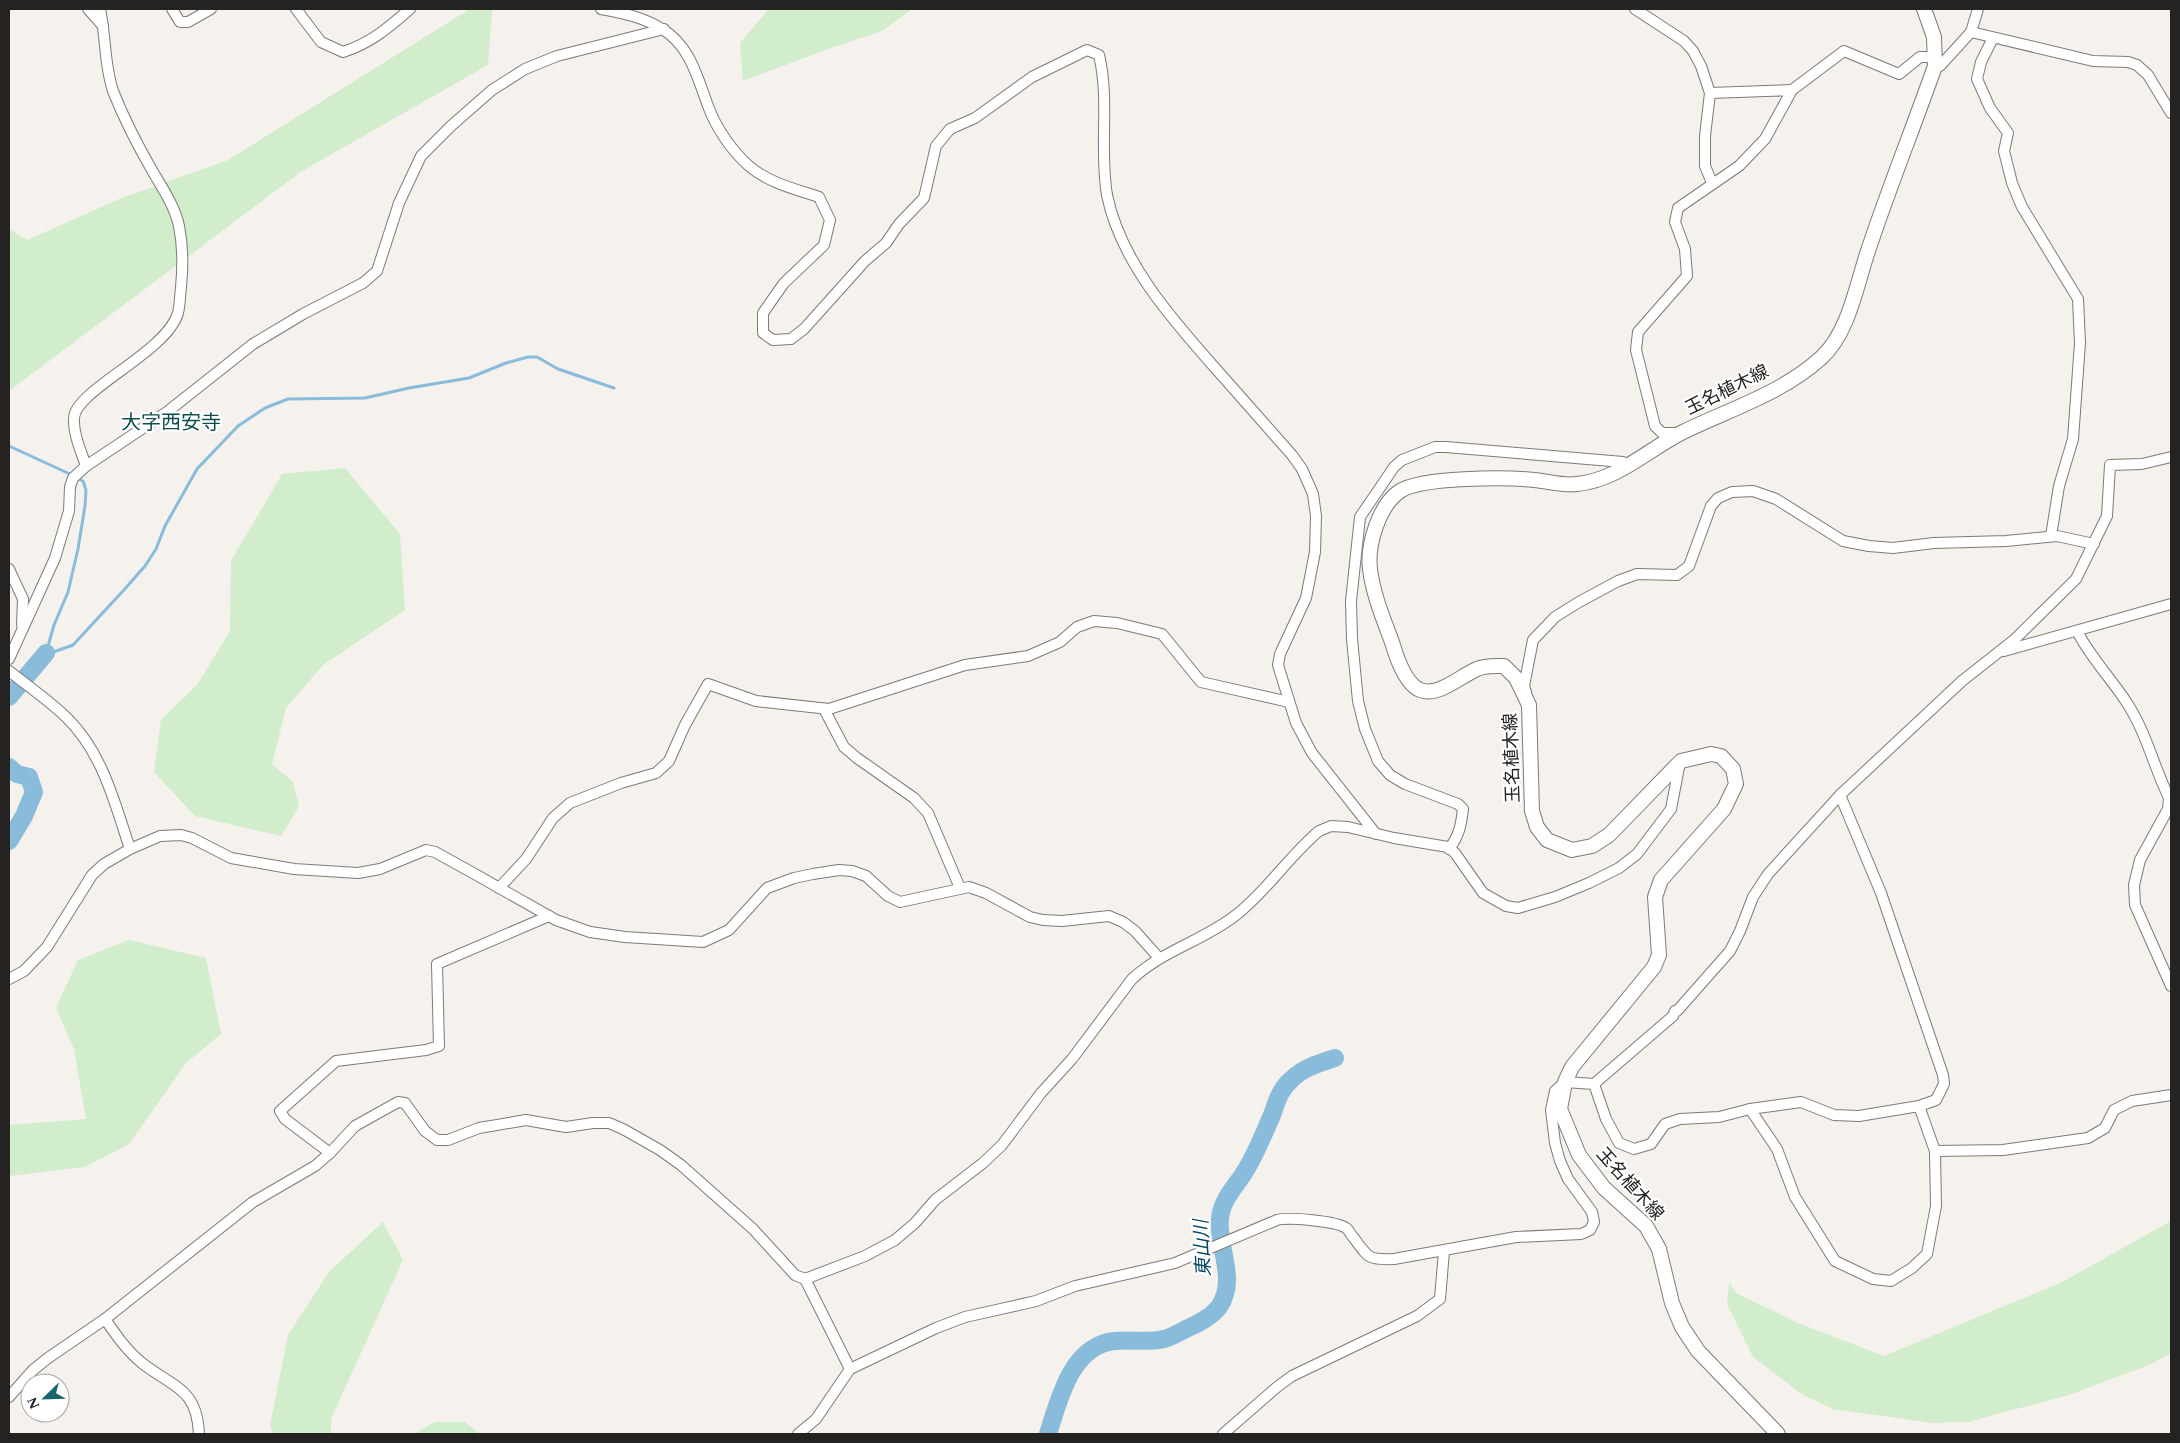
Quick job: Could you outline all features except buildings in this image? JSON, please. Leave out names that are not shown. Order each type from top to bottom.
[{"type":"main road","name":"玉名植木線","points":[[1778,1434],[1698,1351],[1682,1327],[1672,1303],[1659,1249],[1646,1226],[1604,1188],[1579,1155],[1560,1109],[1565,1082],[1572,1067],[1654,966],[1659,955],[1655,897],[1661,880],[1724,809],[1736,784],[1733,769],[1721,756],[1711,754],[1681,760],[1609,835],[1592,846],[1572,850],[1547,840],[1537,827],[1532,811],[1529,705],[1516,678],[1504,666],[1489,666],[1478,668],[1443,688],[1430,691],[1418,689],[1409,680],[1394,650],[1378,603],[1369,566],[1375,526],[1384,506],[1401,490],[1430,482],[1488,478],[1533,480],[1569,485],[1592,483],[1630,465],[1682,433],[1743,407],[1803,373],[1823,356],[1840,336],[1870,244],[1935,62],[1934,37],[1924,9]]},
{"type":"street","points":[[88,9],[104,27]]},
{"type":"street","points":[[86,466],[75,433],[74,417],[76,409],[106,382],[155,345],[174,324],[178,312],[182,278],[182,248],[179,225],[172,205],[135,139],[113,90],[107,66],[104,27],[100,9]]},
{"type":"street","points":[[172,9],[180,22],[188,22],[211,9]]},
{"type":"street","points":[[296,9],[321,42],[343,52],[363,45],[387,29],[410,9]]},
{"type":"street","points":[[601,9],[635,16],[664,29],[676,40],[690,58],[709,108],[724,138],[749,166],[780,184],[819,197],[830,220],[824,245],[784,284],[763,313],[763,332],[773,340],[791,339],[804,328],[865,261],[886,243],[899,224],[924,198],[936,146],[950,129],[975,118],[1032,77],[1048,69],[1087,50],[1099,55],[1104,76],[1102,156],[1107,194],[1119,233],[1154,295],[1192,342],[1292,455],[1302,469],[1313,494],[1316,516],[1315,552],[1312,570],[1306,598],[1280,654],[1278,665],[1296,723],[1312,753],[1377,835]]},
{"type":"street","points":[[1635,9],[1684,41],[1693,51],[1701,66],[1710,93],[1705,136],[1705,166],[1712,183]]},
{"type":"street","points":[[1682,433],[1662,433],[1655,426],[1636,350],[1638,332],[1687,276],[1685,249],[1675,222],[1678,208],[1739,166],[1765,139],[1792,90],[1844,51],[1899,74],[1920,57],[1935,62],[1940,66],[1971,32],[1978,9]]},
{"type":"street","points":[[9,659],[55,558],[68,511],[70,488],[74,478],[86,466],[167,412],[253,344],[303,314],[363,283],[377,271],[399,203],[421,156],[451,126],[492,90],[525,68],[557,56],[664,29]]},
{"type":"street","points":[[1971,32],[2093,61],[2137,64],[2148,75],[2171,113]]},
{"type":"street","points":[[1993,38],[1981,62],[1977,79],[1990,108],[2008,133],[2004,151],[2012,183],[2022,207],[2078,298],[2080,343],[2073,439],[2059,486],[2052,536]]},
{"type":"street","points":[[1710,93],[1792,90]]},
{"type":"street","points":[[1449,849],[1461,828],[1462,809],[1458,804],[1405,784],[1390,775],[1378,762],[1365,729],[1358,692],[1352,639],[1351,601],[1360,517],[1394,467],[1402,460],[1435,448],[1446,447],[1511,452],[1623,462],[1630,465]]},
{"type":"street","points":[[798,1434],[816,1419],[850,1369],[936,1328],[965,1317],[1036,1300],[1108,1277],[1175,1263],[1277,1220],[1288,1218],[1311,1220],[1346,1228],[1368,1256],[1375,1260],[1444,1251],[1516,1237],[1581,1234],[1590,1230],[1594,1222],[1592,1212],[1568,1179],[1555,1143],[1551,1110],[1555,1091],[1565,1082],[1594,1084],[1642,1045],[1673,1016],[1675,1011],[1677,1012],[1730,951],[1753,897],[1768,874],[1840,796],[1962,681],[1998,653],[2067,590],[2076,579],[2107,516],[2110,465],[2142,464],[2171,457]]},
{"type":"street","points":[[1529,705],[1524,686],[1533,640],[1555,617],[1618,581],[1637,574],[1677,575],[1690,566],[1711,506],[1718,498],[1732,492],[1753,491],[1776,499],[1843,541],[1869,546],[1893,548],[1934,543],[2006,541],[2052,536],[2094,544]]},
{"type":"street","points":[[9,570],[23,599],[21,632]]},
{"type":"street","points":[[1998,653],[2171,604]]},
{"type":"street","points":[[499,888],[526,859],[552,818],[570,804],[621,783],[656,773],[669,761],[685,725],[708,684],[756,700],[830,709],[965,665],[1028,656],[1060,642],[1077,627],[1094,621],[1117,623],[1162,634],[1201,682],[1289,702]]},
{"type":"street","points":[[2077,631],[2087,650],[2127,702],[2142,730],[2169,798],[2168,809],[2140,860],[2134,885],[2135,905],[2171,986]]},
{"type":"street","points":[[9,671],[69,720],[89,745],[106,778],[130,849]]},
{"type":"street","points":[[824,708],[844,747],[914,798],[928,813],[960,888]]},
{"type":"street","points":[[805,1279],[865,1256],[895,1240],[915,1223],[935,1200],[983,1164],[1002,1145],[1041,1093],[1072,1059],[1132,979],[1158,958],[1235,916],[1255,898],[1319,831],[1331,826],[1338,826],[1364,830],[1377,835],[1432,843],[1449,849],[1455,853],[1483,893],[1506,906],[1518,908],[1555,897],[1608,874],[1637,854],[1671,809],[1681,760]]},
{"type":"street","points":[[1594,1084],[1606,1119],[1619,1143],[1634,1149],[1651,1144],[1665,1124],[1680,1119],[1719,1117],[1750,1108],[1801,1102],[1834,1116],[1860,1116],[1919,1106],[1936,1100],[1944,1084],[1943,1075],[1881,893],[1840,796]]},
{"type":"street","points":[[9,979],[24,970],[47,947],[92,875],[104,864],[130,849],[160,836],[181,835],[192,838],[231,858],[294,869],[358,873],[380,869],[426,850],[435,852],[549,916],[590,932],[625,937],[703,942],[729,930],[767,888],[794,878],[813,874],[839,870],[852,871],[866,876],[888,896],[900,902],[969,886],[1030,917],[1043,920],[1062,921],[1109,916],[1124,922],[1135,931],[1158,958]]},
{"type":"street","points":[[330,1153],[285,1119],[280,1111],[336,1061],[426,1050],[439,1046],[438,964],[549,916]]},
{"type":"street","points":[[1935,1151],[2003,1150],[2088,1138],[2105,1128],[2114,1110],[2132,1101],[2171,1095]]},
{"type":"street","points":[[9,1397],[33,1370],[104,1319],[245,1208],[315,1166],[355,1126],[398,1102],[406,1103],[425,1131],[437,1140],[448,1140],[479,1128],[526,1120],[566,1127],[609,1123],[639,1137],[681,1165],[753,1229],[795,1275],[805,1279],[850,1369]]},
{"type":"street","points":[[1750,1108],[1777,1149],[1795,1197],[1835,1261],[1873,1279],[1891,1281],[1912,1268],[1927,1254],[1936,1206],[1935,1151],[1919,1106]]},
{"type":"street","points":[[1223,1434],[1292,1376],[1417,1316],[1440,1299],[1444,1251]]},
{"type":"street","points":[[104,1319],[120,1340],[142,1363],[178,1387],[193,1403],[198,1416],[199,1434]]},
{"type":"green space","points":[[470,9],[492,9],[488,65],[302,171],[9,391],[9,229],[27,240],[122,198],[228,160]]},
{"type":"green space","points":[[769,9],[912,9],[882,31],[743,81],[740,43]]},
{"type":"green space","points":[[345,468],[400,534],[405,610],[323,665],[286,708],[272,764],[293,782],[299,806],[281,836],[195,816],[154,772],[161,720],[197,685],[230,631],[231,561],[282,474]]},
{"type":"green space","points":[[129,940],[206,958],[221,1034],[186,1063],[129,1144],[85,1167],[9,1176],[9,1125],[86,1119],[74,1049],[56,1008],[78,960]]},
{"type":"green space","points":[[2171,1221],[2171,1353],[2149,1365],[2069,1395],[1968,1422],[1933,1423],[1833,1409],[1803,1395],[1753,1357],[1727,1304],[1729,1283],[1736,1293],[1798,1323],[1884,1356],[2062,1282]]},
{"type":"green space","points":[[383,1222],[403,1260],[331,1419],[331,1434],[273,1434],[270,1425],[288,1335],[329,1272]]},
{"type":"green space","points":[[435,1422],[465,1422],[480,1434],[414,1434]]},
{"type":"waterway","points":[[77,478],[83,481],[86,490],[78,549],[68,592],[54,625],[46,653],[48,654],[73,645],[123,591],[145,566],[156,549],[165,526],[197,469],[238,426],[265,408],[288,399],[365,398],[409,388],[469,378],[506,363],[528,357],[537,357],[558,369],[614,388]]},
{"type":"waterway","points":[[9,446],[72,475]]},
{"type":"waterway","points":[[9,697],[46,653]]},
{"type":"waterway","points":[[9,767],[17,774],[29,777],[34,792],[24,816],[9,841]]},
{"type":"waterway","name":"東山川","points":[[1048,1434],[1062,1391],[1077,1364],[1087,1353],[1099,1345],[1114,1341],[1152,1341],[1167,1338],[1200,1322],[1213,1314],[1219,1307],[1227,1286],[1226,1263],[1220,1230],[1221,1213],[1225,1201],[1251,1161],[1279,1096],[1285,1087],[1302,1071],[1335,1058]]},
{"type":"district","name":"大字西安寺","points":[[171,423]]}]
